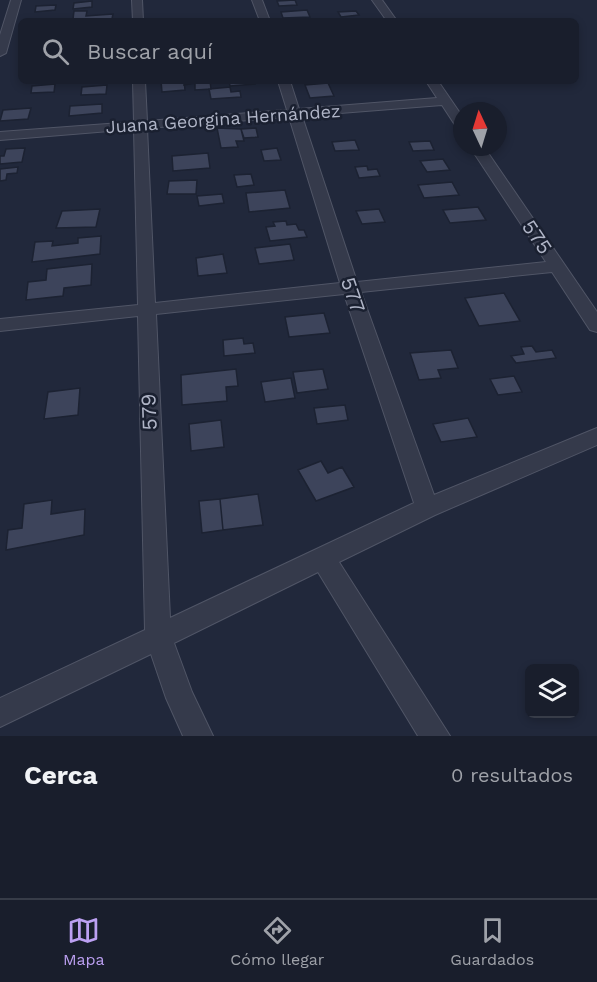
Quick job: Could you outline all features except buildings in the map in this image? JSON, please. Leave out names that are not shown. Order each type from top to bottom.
[{"type":"street","points":[[3,49],[16,0]]},
{"type":"street","points":[[137,0],[138,18]]},
{"type":"street","points":[[257,0],[264,18]]},
{"type":"street","points":[[377,0],[390,18]]},
{"type":"street","name":"579","points":[[139,84],[158,635],[180,698],[198,736]]},
{"type":"street","name":"577","points":[[285,84],[350,287],[428,508]]},
{"type":"street","points":[[434,84],[453,112]]},
{"type":"street","name":"Juana Georgina Hernández","points":[[0,136],[446,101]]},
{"type":"street","name":"575","points":[[483,156],[597,327]]},
{"type":"street","points":[[0,325],[556,266]]},
{"type":"street","points":[[0,713],[158,635],[324,560],[428,508],[597,436]]},
{"type":"street","points":[[324,560],[435,736]]}]
